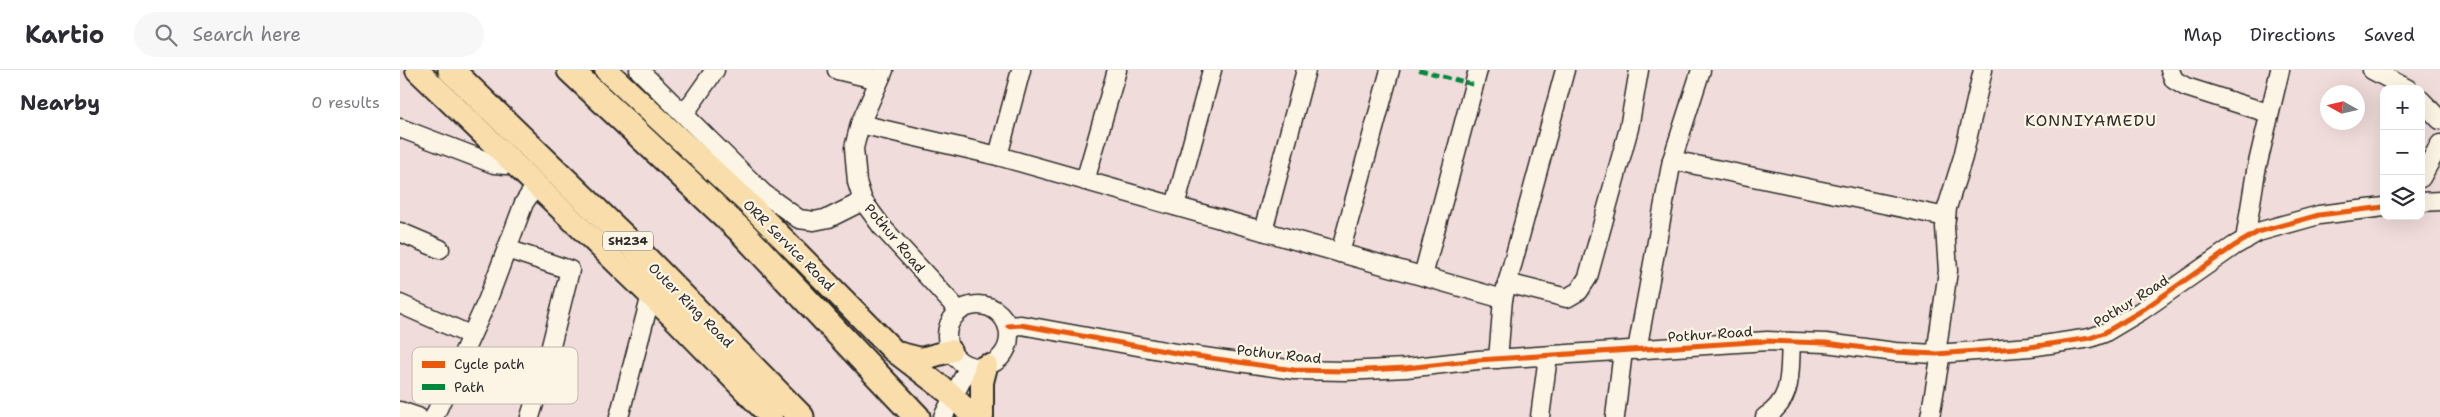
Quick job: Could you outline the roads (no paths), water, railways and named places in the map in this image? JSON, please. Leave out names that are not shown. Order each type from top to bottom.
[{"type":"highway","name":"Outer Ring Road","points":[[451,70],[631,244],[801,417]]},
{"type":"highway","points":[[570,70],[740,230],[915,415]]},
{"type":"main road","points":[[417,70],[651,295],[771,417]]},
{"type":"main road","name":"ORR Service Road","points":[[606,70],[749,204],[896,353],[953,396],[973,417]]},
{"type":"main road","points":[[896,353],[921,358],[950,351]]},
{"type":"main road","points":[[977,366],[982,382],[982,417]]},
{"type":"street","points":[[639,70],[763,193],[799,219],[814,221],[829,218],[863,201]]},
{"type":"street","points":[[684,114],[715,70]]},
{"type":"street","points":[[837,70],[881,75]]},
{"type":"street","points":[[998,156],[1021,70]]},
{"type":"street","points":[[1085,181],[1117,70]]},
{"type":"street","points":[[1174,206],[1212,70]]},
{"type":"street","points":[[1263,231],[1306,70]]},
{"type":"street","points":[[1340,253],[1390,70]]},
{"type":"street","points":[[1423,276],[1478,70]]},
{"type":"street","points":[[1498,359],[1505,291],[1565,70]]},
{"type":"street","points":[[860,124],[998,156],[1423,276],[1505,291],[1567,298],[1579,291],[1588,277],[1629,128],[1639,70]]},
{"type":"street","points":[[1614,417],[1672,160],[1701,70]]},
{"type":"street","points":[[1930,417],[1948,271],[1946,217],[1954,182],[1963,157],[1983,70]]},
{"type":"street","points":[[2170,70],[2174,80],[2186,87],[2268,113]]},
{"type":"street","points":[[2245,240],[2256,171],[2268,113],[2280,70]]},
{"type":"street","points":[[2372,70],[2400,85]]},
{"type":"street","name":"Pothur Road","points":[[881,75],[860,124],[854,148],[854,169],[863,201],[882,227],[959,311]]},
{"type":"street","points":[[2425,104],[2440,120]]},
{"type":"street","points":[[400,128],[494,164],[513,162]]},
{"type":"street","points":[[2423,175],[2440,144]]},
{"type":"street","points":[[1672,160],[1946,217]]},
{"type":"street","points":[[465,347],[488,299],[524,203],[536,185]]},
{"type":"street","points":[[2425,202],[2440,201]]},
{"type":"street","name":"Pothur Road","points":[[1008,326],[1021,325],[1176,353],[1294,370],[1397,368],[1498,359],[1767,341],[1938,353],[2030,347],[2097,335],[2141,311],[2258,232],[2319,215],[2380,207]]},
{"type":"street","points":[[400,232],[440,249]]},
{"type":"street","points":[[507,249],[570,270],[550,347]]},
{"type":"street","points":[[619,417],[651,295]]},
{"type":"street","points":[[400,304],[470,334]]},
{"type":"street","points":[[973,305],[988,306],[1001,314],[1010,334],[1007,348],[999,360],[977,366],[958,360],[950,351],[946,337],[947,329],[959,311],[973,305]]},
{"type":"street","points":[[1765,417],[1780,406],[1786,394],[1791,342]]},
{"type":"street","points":[[1540,417],[1548,356]]},
{"type":"street","points":[[943,417],[953,396],[977,366]]},
{"type":"street","points":[[434,417],[440,404]]},
{"type":"street","points":[[530,417],[534,404]]},
{"type":"street","points":[[400,411],[418,417]]},
{"type":"district","name":"KONNIYAMEDU","points":[[2091,120]]}]
